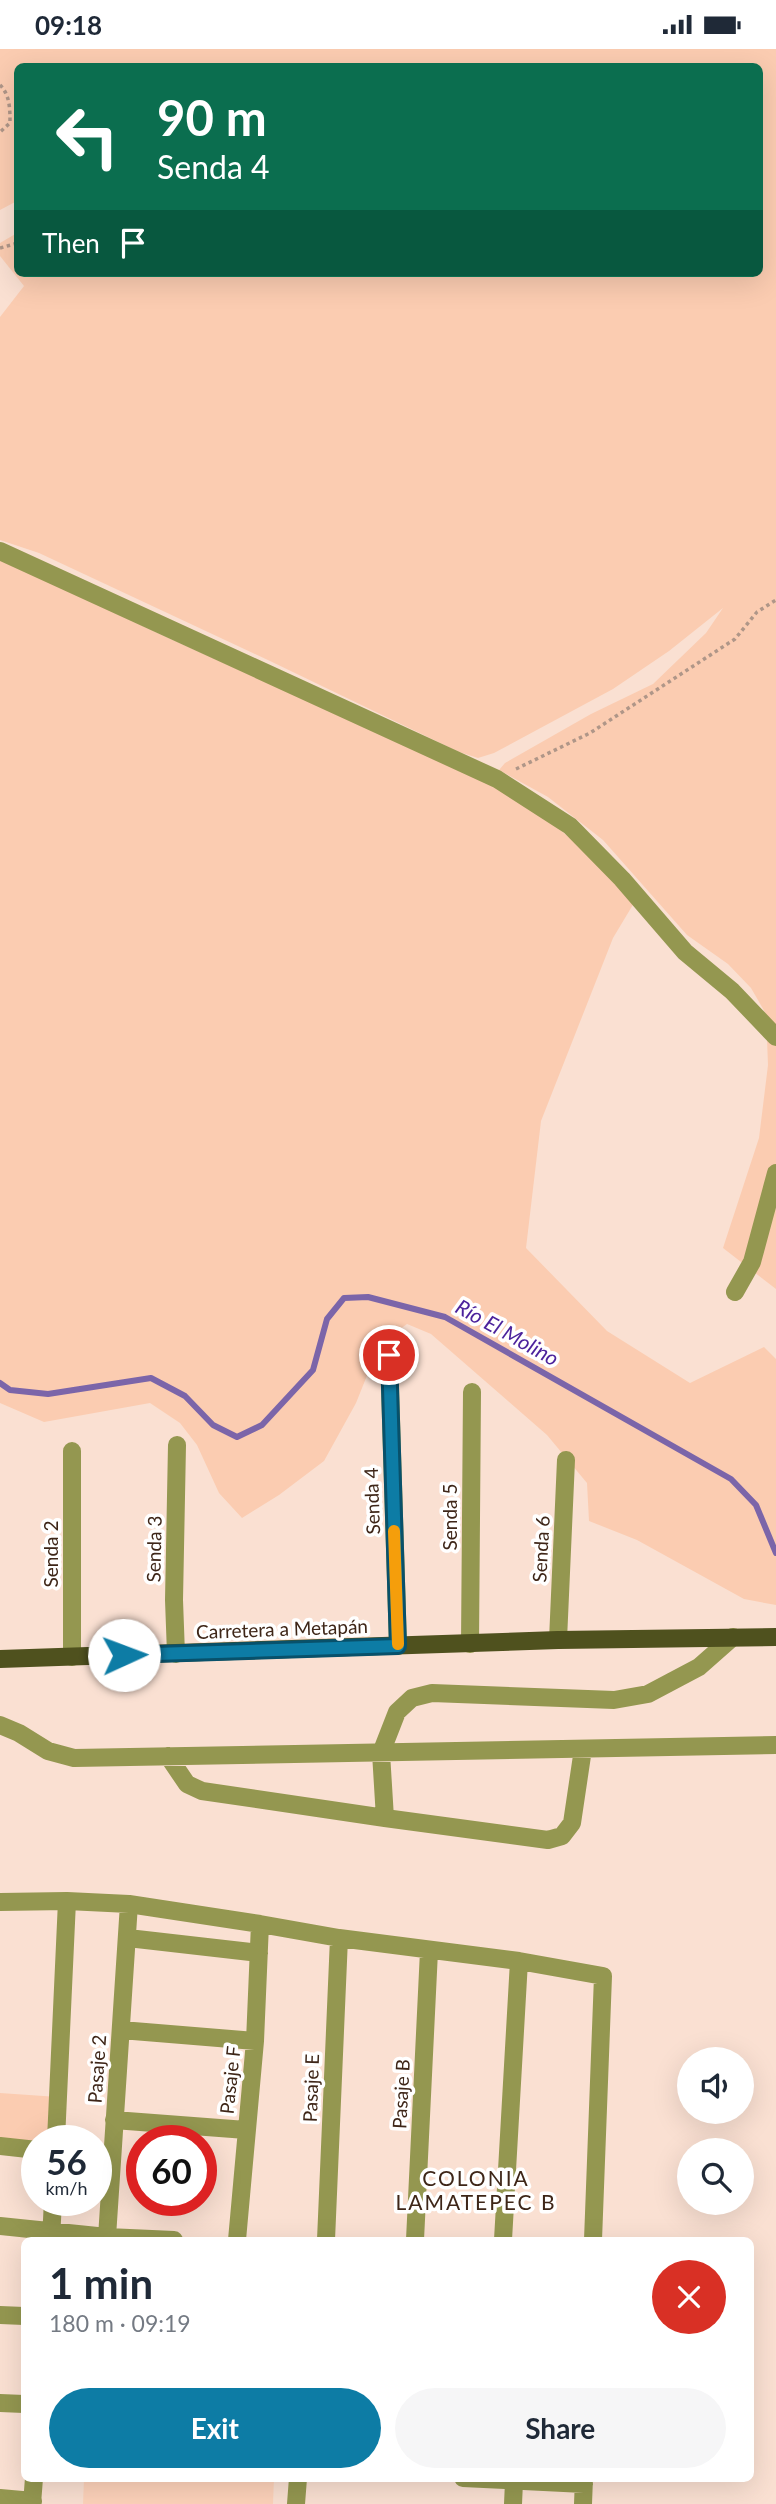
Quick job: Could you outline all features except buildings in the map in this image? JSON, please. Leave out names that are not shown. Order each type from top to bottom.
[{"type":"main road","name":"Carretera a Metapán","points":[[0,1658],[558,1640],[776,1637]]},
{"type":"street","points":[[0,551],[497,779],[570,827],[622,879],[685,951],[732,991],[776,1037]]},
{"type":"street","points":[[735,1292],[752,1262],[776,1173]]},
{"type":"street","name":"Senda 4","points":[[389,1355],[398,1646]]},
{"type":"street","name":"Senda 5","points":[[470,1644],[472,1392]]},
{"type":"street","name":"Senda 3","points":[[176,1654],[174,1591],[177,1444]]},
{"type":"street","name":"Senda 2","points":[[72,1451],[72,1657]]},
{"type":"street","name":"Senda 6","points":[[558,1640],[566,1459]]},
{"type":"street","points":[[385,1818],[382,1753],[397,1712],[412,1698],[432,1693],[614,1700],[648,1694],[699,1667],[733,1637]]},
{"type":"street","points":[[0,1725],[48,1751],[74,1758],[776,1745]]},
{"type":"street","points":[[168,1756],[187,1784],[202,1791],[548,1840],[562,1836],[572,1823],[583,1749]]},
{"type":"street","points":[[57,2125],[67,1901]]},
{"type":"street","points":[[0,1902],[129,1904],[339,1938],[519,1961],[603,1976],[593,2237]]},
{"type":"street","name":"Pasaje 2","points":[[107,2237],[129,1904]]},
{"type":"street","name":"Pasaje F","points":[[237,2237],[255,2041],[260,1924]]},
{"type":"street","points":[[128,1938],[259,1953]]},
{"type":"street","name":"Pasaje E","points":[[326,2237],[339,1938]]},
{"type":"street","name":"Pasaje B","points":[[415,2237],[429,1951]]},
{"type":"street","points":[[503,2237],[519,1961]]},
{"type":"street","points":[[121,2030],[255,2041]]},
{"type":"street","points":[[114,2120],[246,2130]]},
{"type":"street","points":[[0,2146],[21,2148]]},
{"type":"street","points":[[52,2235],[53,2216]]},
{"type":"street","points":[[0,2226],[52,2235],[107,2237]]},
{"type":"street","points":[[0,2315],[21,2316]]},
{"type":"street","points":[[0,2403],[21,2404]]},
{"type":"street","points":[[0,2498],[33,2502],[34,2482]]},
{"type":"street","points":[[296,2504],[298,2482]]},
{"type":"street","points":[[513,2504],[514,2482]]},
{"type":"street","points":[[583,2504],[584,2482]]},
{"type":"path","points":[[0,85],[5,90],[10,107],[10,123],[0,132]]},
{"type":"path","points":[[497,779],[590,733],[735,639],[757,612],[776,600]]},
{"type":"shaded area","points":[[0,49],[776,49],[776,1289],[723,1248],[759,1138],[768,1065],[766,1014],[751,988],[728,964],[687,935],[603,840],[548,797],[499,770],[505,763],[591,714],[653,684],[706,633],[723,608],[669,651],[613,689],[494,753],[478,758],[459,752],[39,553],[0,540],[0,317],[24,286],[17,277],[763,277],[763,63],[14,63],[14,203],[0,210]]},
{"type":"shaded area","points":[[14,235],[14,274],[0,256],[0,243]]},
{"type":"shaded area","points":[[0,559],[353,721],[493,780],[546,818],[585,851],[634,903],[613,938],[541,1121],[526,1248],[607,1331],[690,1383],[764,1347],[776,1359],[776,1605],[744,1599],[637,1540],[589,1521],[587,1483],[547,1435],[431,1334],[407,1324],[388,1338],[370,1368],[356,1403],[324,1461],[279,1495],[242,1518],[219,1493],[197,1445],[180,1423],[150,1403],[44,1422],[0,1403]]},
{"type":"shaded area","points":[[0,2093],[58,2097],[57,2125],[21,2125],[21,2148],[0,2146]]},
{"type":"shaded area","points":[[84,2482],[274,2482],[273,2504],[83,2504]]},
{"type":"waterway","name":"Río El Molino","points":[[0,1383],[10,1390],[48,1394],[151,1378],[185,1396],[213,1425],[237,1437],[262,1425],[313,1370],[327,1319],[344,1298],[368,1297],[445,1317],[731,1479],[756,1505],[776,1553]]},
{"type":"slow traffic","points":[[394,1531],[398,1644]]},
{"type":"district","name":"COLONIA LAMATEPEC B","points":[[476,2191]]},
{"type":"route","points":[[124,1655],[398,1646],[389,1355]]}]
